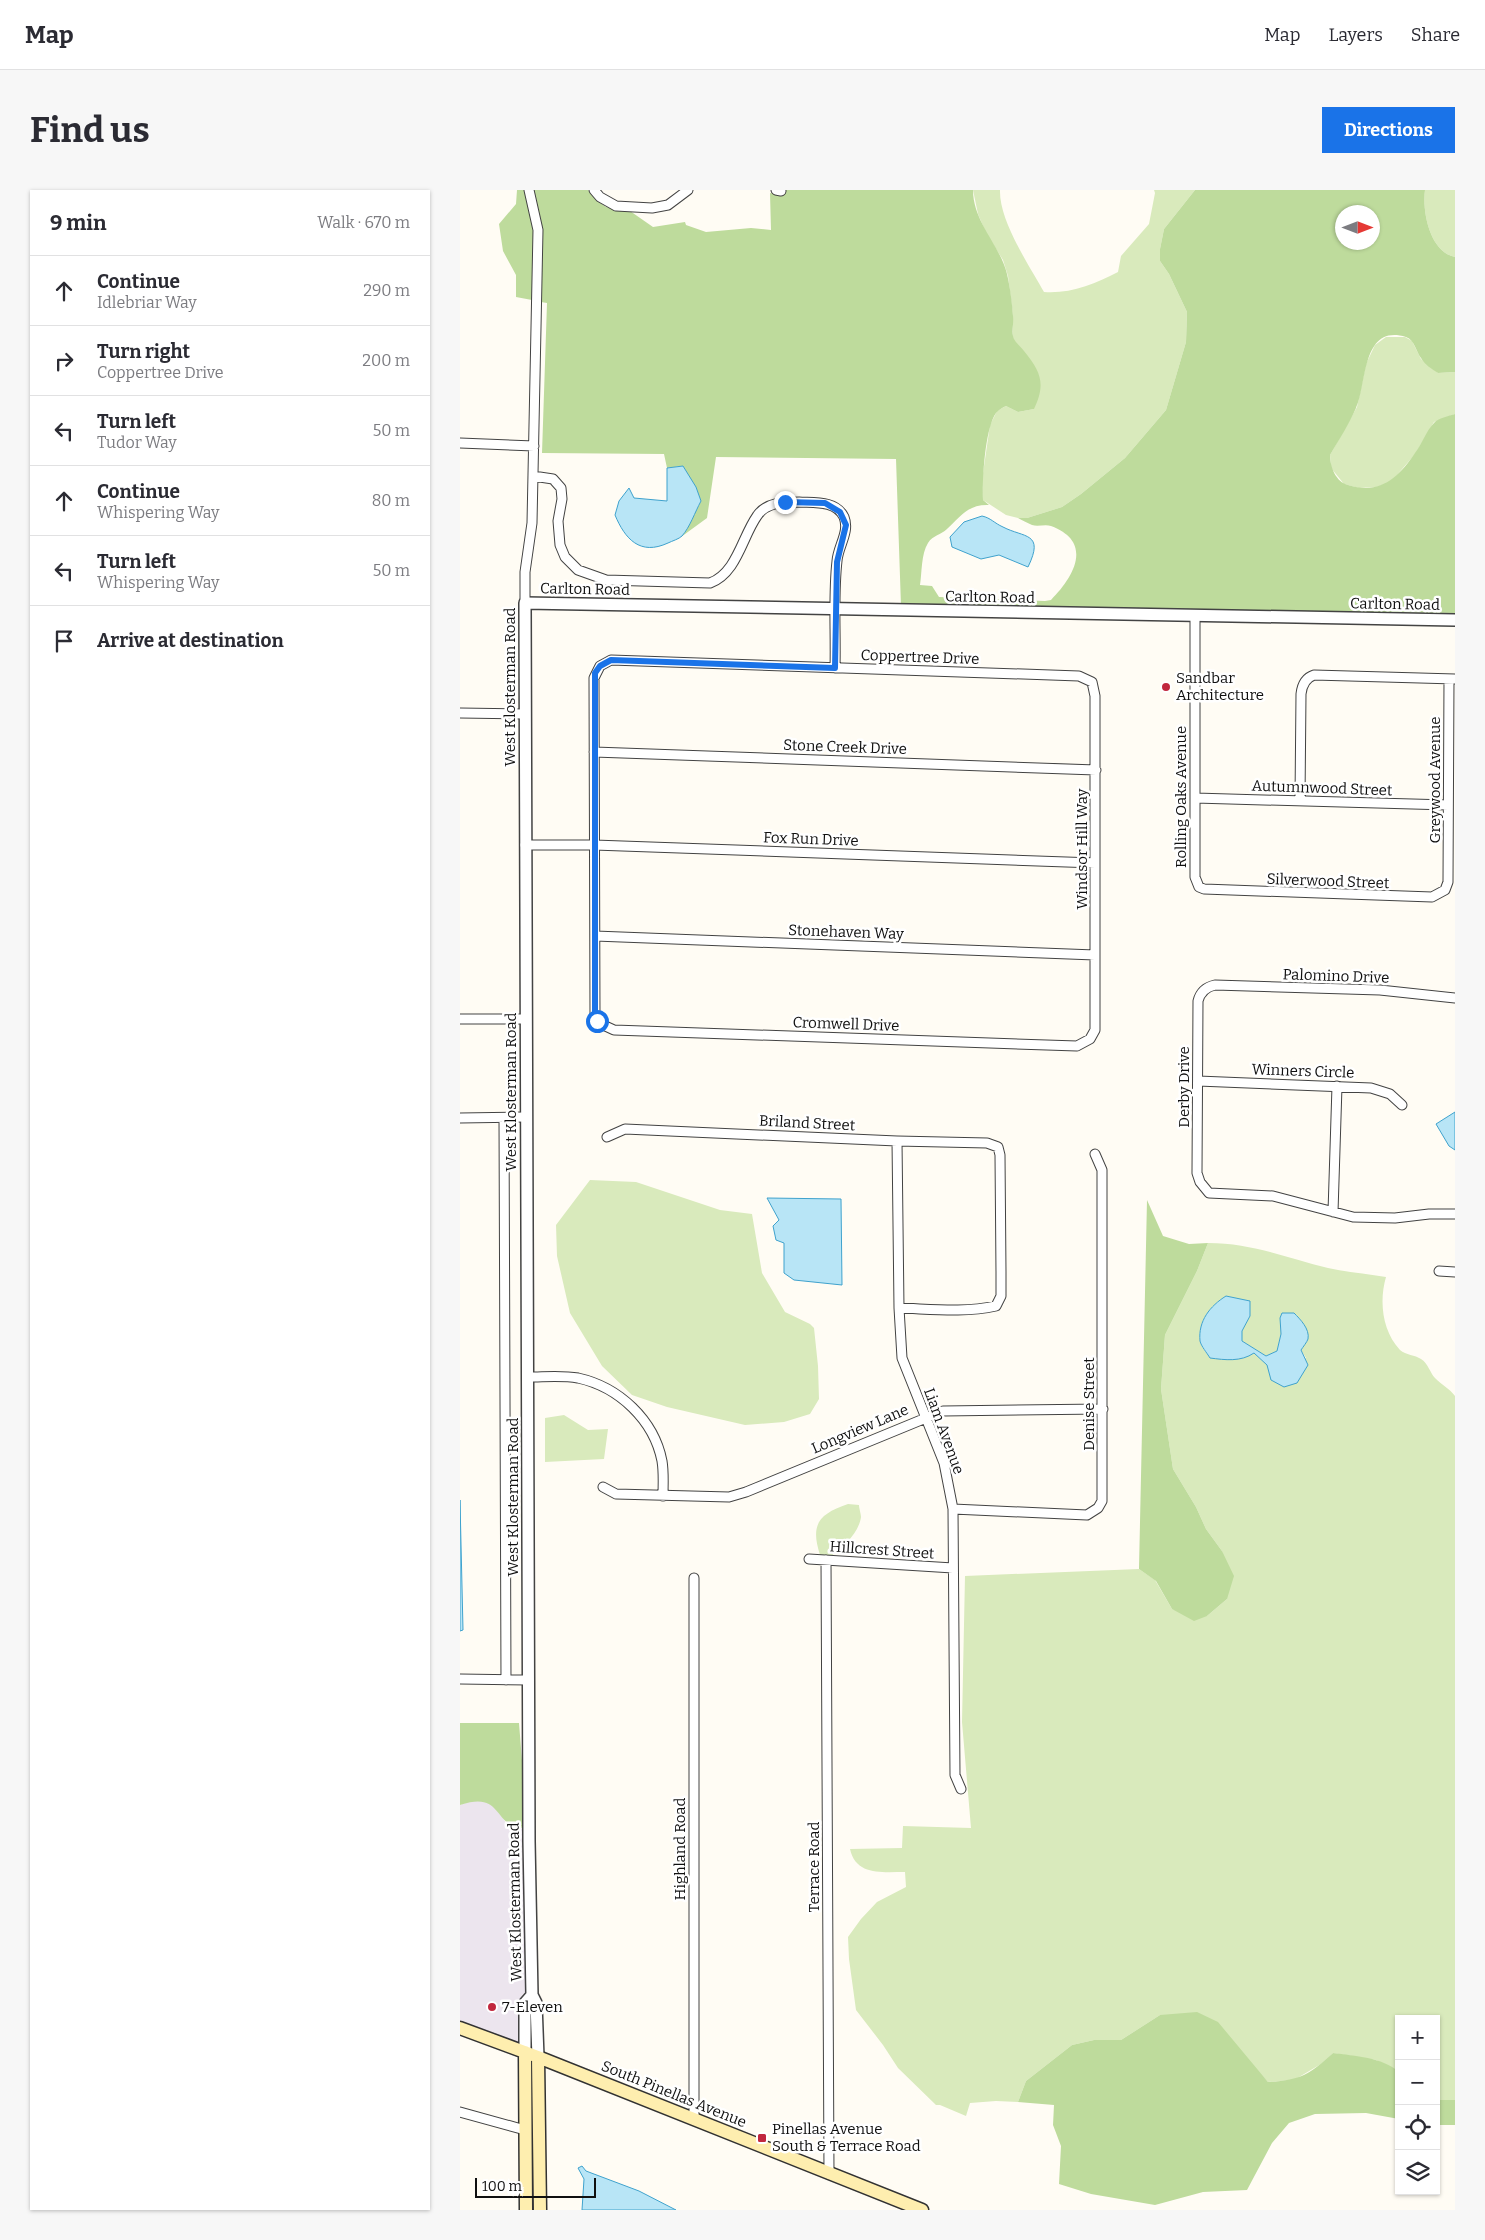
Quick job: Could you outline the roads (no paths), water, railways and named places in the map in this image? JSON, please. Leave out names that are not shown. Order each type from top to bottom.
[{"type":"main road","name":"South Pinellas Avenue","points":[[460,2028],[538,2057],[922,2210]]},
{"type":"main road","points":[[525,2052],[526,2210]]},
{"type":"main road","points":[[538,2057],[540,2210]]},
{"type":"street","name":"West Klosterman Road","points":[[529,190],[538,230],[532,523],[525,572],[524,714],[532,1995],[536,2003],[538,2057]]},
{"type":"street","points":[[594,190],[600,197],[616,206],[652,208],[668,205],[688,190]]},
{"type":"street","points":[[776,190],[781,190]]},
{"type":"street","points":[[460,444],[534,446]]},
{"type":"street","points":[[533,476],[553,479],[561,488],[562,499],[558,528],[565,557],[582,572],[606,580],[710,583],[716,581],[727,571],[756,516],[765,508],[785,502],[831,505],[844,516],[846,525],[837,562],[835,668]]},
{"type":"street","name":"Carlton Road","points":[[525,603],[1455,620]]},
{"type":"street","name":"Rolling Oaks Avenue","points":[[1195,616],[1195,877],[1199,887]]},
{"type":"street","name":"Coppertree Drive","points":[[594,752],[595,673],[600,666],[611,660],[1079,676]]},
{"type":"street","points":[[1300,800],[1302,691],[1306,680],[1314,675],[1452,679]]},
{"type":"street","name":"Windsor Hill Way","points":[[1079,676],[1092,682],[1095,689],[1096,1030]]},
{"type":"street","name":"Greywood Avenue","points":[[1448,882],[1452,679]]},
{"type":"street","points":[[460,713],[524,714]]},
{"type":"street","points":[[594,752],[595,936]]},
{"type":"street","name":"Stone Creek Drive","points":[[594,752],[1096,770]]},
{"type":"street","name":"Autumnwood Street","points":[[1195,798],[1448,806]]},
{"type":"street","name":"Fox Run Drive","points":[[525,845],[594,845],[1095,863]]},
{"type":"street","name":"Silverwood Street","points":[[1199,887],[1212,891],[1432,897],[1445,890],[1448,882]]},
{"type":"street","name":"Stonehaven Way","points":[[595,936],[1095,955]]},
{"type":"street","name":"Cromwell Drive","points":[[595,936],[595,1016],[601,1024],[614,1030],[1078,1046],[1090,1039],[1096,1030]]},
{"type":"street","name":"Palomino Drive","points":[[1215,985],[1380,990],[1428,997],[1455,998]]},
{"type":"street","name":"Derby Drive","points":[[1215,985],[1204,991],[1198,1001],[1197,1173],[1202,1186],[1210,1193],[1273,1196],[1333,1212]]},
{"type":"street","points":[[460,1020],[526,1019]]},
{"type":"street","name":"Winners Circle","points":[[1198,1081],[1377,1089],[1390,1094],[1402,1105]]},
{"type":"street","points":[[1337,1086],[1333,1212],[1352,1217],[1395,1218],[1429,1214],[1455,1214]]},
{"type":"street","points":[[460,1118],[526,1117]]},
{"type":"street","points":[[504,1118],[506,1680]]},
{"type":"street","name":"Briland Street","points":[[607,1137],[625,1128],[898,1141],[987,1143],[998,1147],[1000,1155],[1001,1296],[996,1306],[984,1309],[952,1310],[898,1308]]},
{"type":"street","name":"Liam Avenue","points":[[898,1141],[898,1308],[902,1358],[944,1463],[954,1509],[955,1775],[961,1789]]},
{"type":"street","name":"Denise Street","points":[[954,1509],[1087,1516],[1092,1514],[1100,1505],[1103,1497],[1102,1170],[1095,1154]]},
{"type":"street","points":[[1439,1271],[1455,1272]]},
{"type":"street","points":[[528,1377],[578,1378],[599,1385],[623,1399],[642,1418],[657,1443],[662,1466],[663,1496]]},
{"type":"street","name":"Longview Lane","points":[[603,1487],[616,1494],[722,1498],[738,1495],[925,1417],[952,1410],[1103,1408]]},
{"type":"street","name":"Hillcrest Street","points":[[809,1559],[953,1568]]},
{"type":"street","name":"Terrace Road","points":[[826,1560],[829,2174]]},
{"type":"street","name":"Highland Road","points":[[694,1578],[694,2120]]},
{"type":"street","points":[[460,1680],[529,1680]]},
{"type":"street","name":"West Klosterman Road","points":[[525,2052],[525,2003],[532,1995]]},
{"type":"street","points":[[460,2112],[525,2130]]},
{"type":"water","points":[[683,466],[696,487],[701,501],[688,528],[679,538],[658,547],[642,546],[635,543],[619,524],[615,515],[619,501],[629,488],[634,498],[667,501],[667,468]]},
{"type":"water","points":[[982,516],[1030,538],[1034,548],[1028,567],[999,555],[981,559],[952,547],[950,537],[964,522]]},
{"type":"water","points":[[1455,1112],[1455,1150],[1449,1146],[1436,1124]]},
{"type":"water","points":[[767,1198],[841,1199],[842,1285],[794,1280],[784,1273],[784,1243],[776,1240],[773,1226],[779,1220]]},
{"type":"water","points":[[1226,1296],[1250,1301],[1250,1316],[1242,1331],[1242,1341],[1266,1356],[1277,1351],[1281,1334],[1280,1318],[1282,1313],[1294,1313],[1302,1321],[1308,1335],[1301,1350],[1308,1365],[1297,1383],[1284,1387],[1271,1380],[1267,1365],[1254,1353],[1238,1359],[1210,1358],[1200,1341],[1201,1327],[1210,1309]]},
{"type":"water","points":[[460,1500],[463,1630],[460,1631]]},
{"type":"water","points":[[582,2166],[586,2171],[639,2191],[676,2210],[582,2210],[584,2179],[578,2168]]},
{"type":"place","name":"Sandbar Architecture","points":[[1166,687]]},
{"type":"place","name":"7-Eleven","points":[[492,2007]]},
{"type":"place","name":"Pinellas Avenue South & Terrace Road","points":[[762,2138]]}]
